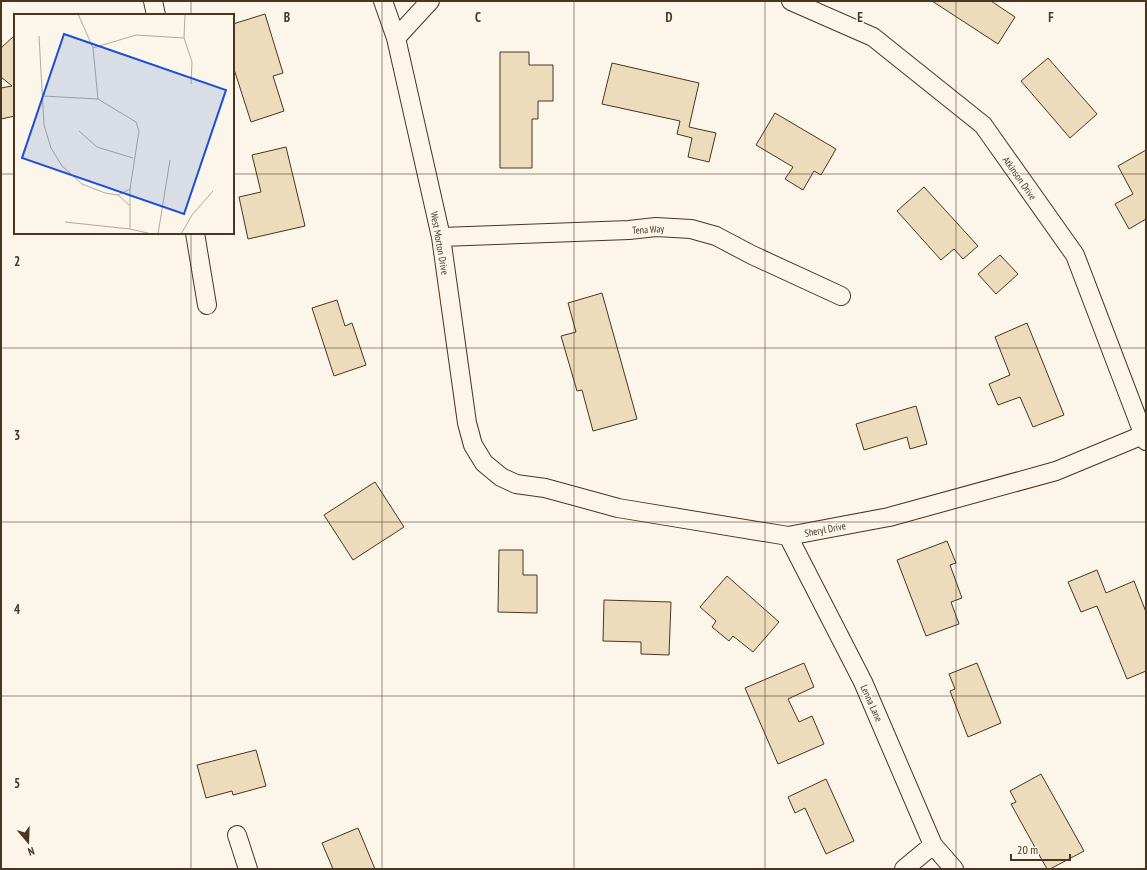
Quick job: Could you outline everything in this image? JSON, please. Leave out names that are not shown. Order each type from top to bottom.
[{"type":"street","points":[[153,1],[156,14]]},
{"type":"street","name":"West Morton Drive","points":[[383,1],[396,38],[441,237],[466,423],[473,445],[484,463],[501,477]]},
{"type":"street","points":[[396,38],[430,1]]},
{"type":"street","name":"Atkinson Drive","points":[[791,1],[874,37],[983,125],[1074,255],[1144,438]]},
{"type":"street","name":"Tena Way","points":[[441,237],[629,230],[656,227],[691,229],[716,236],[752,255],[841,296]]},
{"type":"street","points":[[195,234],[208,305]]},
{"type":"street","name":"Sheryl Drive","points":[[501,477],[516,484],[545,488],[618,508],[788,536],[889,517],[1056,471],[1144,438]]},
{"type":"street","name":"Lenna Lane","points":[[788,536],[863,682],[933,845],[954,869]]},
{"type":"street","points":[[237,835],[248,869]]},
{"type":"street","points":[[904,869],[933,845]]},
{"type":"building","points":[[932,1],[991,1],[1015,17],[998,44]]},
{"type":"building","points":[[265,14],[283,73],[273,76],[284,111],[251,122],[234,69],[234,24]]},
{"type":"building","points":[[14,36],[14,116],[1,119],[1,88],[12,86],[1,77],[1,48]]},
{"type":"building","points":[[500,52],[529,52],[529,65],[553,65],[553,101],[538,101],[538,119],[532,119],[532,168],[500,168]]},
{"type":"building","points":[[1048,58],[1097,114],[1070,138],[1021,81]]},
{"type":"building","points":[[612,63],[699,83],[689,127],[716,133],[709,162],[688,157],[692,138],[677,134],[680,121],[602,104]]},
{"type":"building","points":[[775,113],[836,149],[821,175],[814,171],[803,190],[785,179],[793,167],[756,145]]},
{"type":"building","points":[[286,147],[305,226],[248,239],[239,197],[261,192],[252,155]]},
{"type":"building","points":[[1146,150],[1146,219],[1129,229],[1115,204],[1133,194],[1118,166]]},
{"type":"building","points":[[924,187],[978,246],[963,259],[954,249],[941,260],[897,211]]},
{"type":"building","points":[[1000,255],[1018,274],[996,294],[978,274]]},
{"type":"building","points":[[602,293],[637,419],[593,431],[582,390],[577,391],[561,336],[576,332],[568,303]]},
{"type":"building","points":[[337,300],[345,326],[352,323],[366,365],[334,376],[312,308]]},
{"type":"building","points":[[1027,323],[1064,415],[1033,427],[1020,397],[998,405],[989,384],[1010,375],[995,337]]},
{"type":"building","points":[[916,406],[927,444],[910,449],[907,437],[864,450],[856,424]]},
{"type":"building","points":[[375,482],[404,527],[353,560],[324,515]]},
{"type":"building","points":[[947,541],[956,563],[950,565],[962,598],[951,602],[959,624],[926,636],[897,560]]},
{"type":"building","points":[[499,550],[523,550],[523,575],[537,575],[537,613],[498,612]]},
{"type":"building","points":[[1097,570],[1106,593],[1134,581],[1146,612],[1146,671],[1127,679],[1097,606],[1081,612],[1068,582]]},
{"type":"building","points":[[727,576],[779,622],[753,652],[733,636],[729,641],[712,627],[716,621],[700,607]]},
{"type":"building","points":[[604,600],[671,602],[669,655],[641,654],[641,642],[603,641]]},
{"type":"building","points":[[804,663],[814,687],[788,699],[799,722],[812,716],[824,744],[778,764],[745,688]]},
{"type":"building","points":[[977,663],[1001,723],[968,737],[950,691],[955,689],[949,674]]},
{"type":"building","points":[[256,750],[266,786],[233,795],[232,791],[206,798],[197,765]]},
{"type":"building","points":[[1041,774],[1084,851],[1050,869],[1047,869],[1011,804],[1016,802],[1010,791]]},
{"type":"building","points":[[826,779],[854,841],[826,854],[805,808],[795,813],[788,797]]},
{"type":"building","points":[[358,828],[375,869],[333,869],[322,843]]}]
